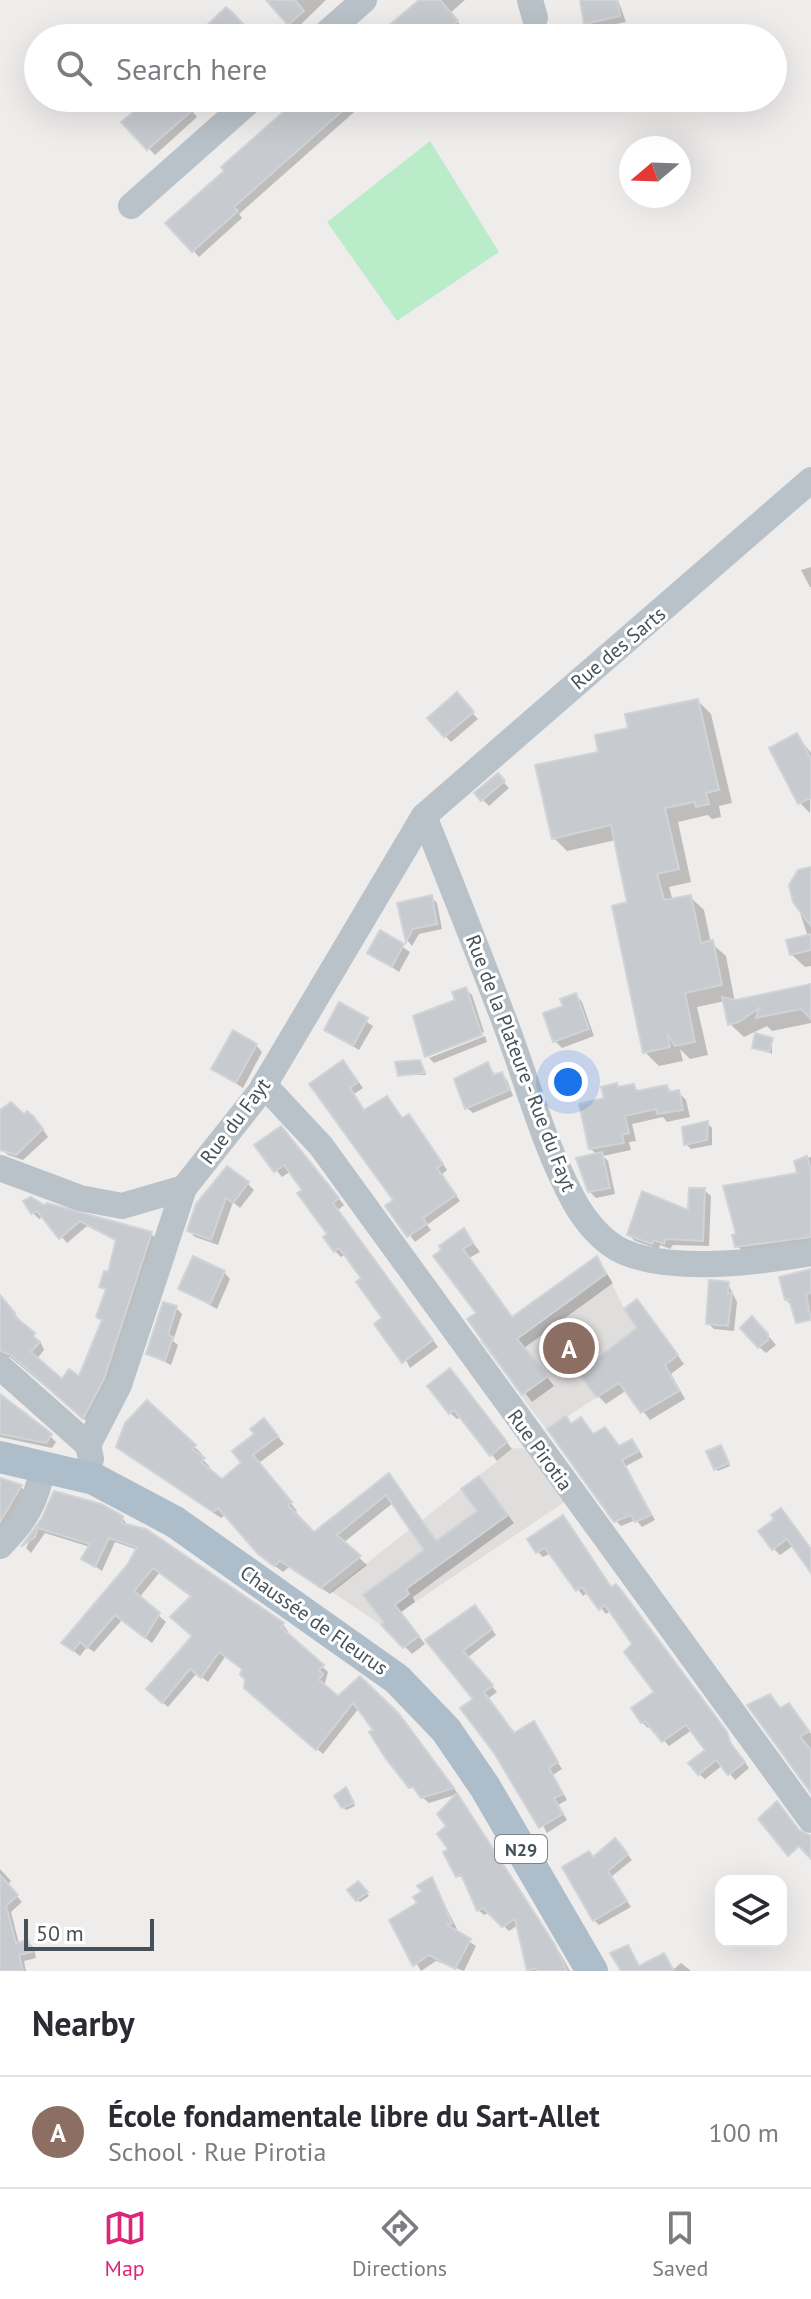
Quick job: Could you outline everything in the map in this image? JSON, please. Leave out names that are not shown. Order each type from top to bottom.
[{"type":"main road","name":"Chaussée de Fleurus","points":[[0,1457],[94,1479],[175,1522],[397,1679],[446,1730],[485,1787],[592,1971]]},
{"type":"street","points":[[337,24],[364,0]]},
{"type":"street","points":[[131,206],[237,112]]},
{"type":"street","name":"Rue des Sarts","points":[[424,816],[811,480]]},
{"type":"street","name":"Rue du Fayt","points":[[88,1445],[119,1385],[184,1188],[264,1085],[424,816]]},
{"type":"street","name":"Rue de la Plateure - Rue du Fayt","points":[[424,816],[504,1020],[553,1157],[576,1204],[599,1235],[625,1253],[677,1262],[750,1264],[811,1253]]},
{"type":"street","name":"Rue Pirotia","points":[[264,1085],[321,1146],[811,1820]]},
{"type":"street","points":[[0,1168],[80,1198],[122,1206],[184,1188]]},
{"type":"street","points":[[0,1367],[88,1445],[94,1479]]},
{"type":"street","points":[[0,1546],[24,1522],[39,1493],[43,1466]]},
{"type":"shaded area","points":[[598,1256],[624,1308],[659,1356],[547,1430],[480,1341]]},
{"type":"shaded area","points":[[514,1448],[532,1449],[569,1499],[381,1625],[331,1591]]},
{"type":"green space","points":[[430,141],[499,252],[397,321],[327,222]]},
{"type":"building","points":[[266,0],[295,0],[304,11],[287,24]]},
{"type":"building","points":[[419,0],[440,0],[458,21],[455,24],[391,24]]},
{"type":"building","points":[[580,0],[617,0],[620,16],[584,24]]},
{"type":"building","points":[[226,7],[243,24],[208,24]]},
{"type":"building","points":[[134,112],[191,112],[147,150],[121,122]]},
{"type":"building","points":[[283,112],[341,112],[234,207],[238,211],[192,252],[165,223],[224,171],[221,167]]},
{"type":"building","points":[[457,692],[474,712],[444,737],[427,718]]},
{"type":"building","points":[[698,699],[719,790],[706,793],[709,804],[696,807],[695,802],[665,808],[679,869],[657,874],[664,900],[691,895],[701,943],[713,940],[722,985],[685,993],[695,1042],[675,1046],[667,1033],[670,1047],[643,1053],[612,906],[627,902],[611,825],[552,839],[535,765],[598,752],[595,735],[628,728],[625,714]]},
{"type":"building","points":[[797,733],[811,759],[811,798],[798,804],[769,748]]},
{"type":"building","points":[[498,773],[505,781],[481,801],[474,793]]},
{"type":"building","points":[[811,867],[811,926],[793,902],[789,885],[798,870]]},
{"type":"building","points":[[432,895],[437,924],[413,929],[406,942],[397,903]]},
{"type":"building","points":[[380,930],[404,944],[392,967],[367,953]]},
{"type":"building","points":[[811,934],[811,950],[790,955],[786,940]]},
{"type":"building","points":[[811,984],[811,1019],[801,1009],[756,1018],[759,1008],[739,1022],[728,1025],[722,997],[736,1000]]},
{"type":"building","points":[[466,987],[482,1035],[425,1057],[413,1016],[455,1000],[452,992]]},
{"type":"building","points":[[576,993],[589,1029],[553,1042],[543,1013],[563,1006],[560,999]]},
{"type":"building","points":[[339,1002],[368,1018],[353,1046],[324,1030]]},
{"type":"building","points":[[233,1030],[257,1044],[236,1083],[211,1069]]},
{"type":"building","points":[[755,1033],[773,1038],[769,1052],[752,1048]]},
{"type":"building","points":[[343,1060],[358,1082],[350,1088],[364,1110],[387,1096],[402,1118],[409,1114],[443,1164],[437,1168],[456,1195],[423,1218],[427,1224],[407,1237],[385,1206],[393,1200],[309,1084]]},
{"type":"building","points":[[420,1060],[425,1073],[398,1076],[395,1062]]},
{"type":"building","points":[[488,1062],[493,1075],[502,1072],[509,1090],[465,1109],[454,1079]]},
{"type":"building","points":[[617,1083],[618,1087],[634,1084],[636,1091],[667,1085],[669,1092],[679,1090],[683,1110],[657,1114],[656,1109],[625,1116],[629,1133],[622,1135],[624,1143],[589,1149],[579,1104],[604,1098],[601,1087]]},
{"type":"building","points":[[11,1102],[24,1114],[27,1111],[33,1116],[43,1129],[16,1155],[0,1150],[0,1110]]},
{"type":"building","points":[[708,1121],[707,1140],[684,1145],[682,1127]]},
{"type":"building","points":[[281,1126],[339,1198],[333,1203],[433,1340],[402,1363],[374,1324],[382,1318],[356,1282],[361,1278],[339,1248],[334,1252],[323,1237],[327,1234],[297,1193],[302,1190],[284,1165],[274,1172],[254,1145]]},
{"type":"building","points":[[602,1152],[610,1188],[588,1192],[576,1158]]},
{"type":"building","points":[[807,1156],[811,1170],[811,1237],[735,1247],[732,1235],[736,1234],[723,1186],[797,1173],[794,1161]]},
{"type":"building","points":[[227,1166],[249,1182],[233,1203],[226,1198],[211,1240],[187,1231],[196,1204]]},
{"type":"building","points":[[689,1188],[705,1188],[703,1241],[666,1239],[664,1244],[654,1240],[652,1244],[627,1235],[642,1191],[688,1210]]},
{"type":"building","points":[[31,1197],[44,1205],[47,1203],[152,1232],[104,1379],[83,1419],[11,1355],[0,1351],[0,1295],[15,1313],[13,1315],[35,1333],[33,1336],[40,1342],[31,1352],[62,1379],[69,1369],[79,1376],[102,1320],[96,1317],[106,1289],[99,1287],[104,1271],[108,1272],[116,1240],[80,1221],[59,1239],[37,1211],[31,1214],[23,1201]]},
{"type":"building","points":[[464,1228],[473,1243],[463,1249],[512,1317],[597,1256],[606,1274],[517,1339],[548,1376],[522,1395],[467,1319],[476,1313],[433,1256],[441,1250],[439,1246]]},
{"type":"building","points":[[193,1256],[225,1271],[210,1304],[178,1289]]},
{"type":"building","points":[[811,1269],[811,1293],[806,1294],[811,1320],[796,1323],[779,1277]]},
{"type":"building","points":[[709,1280],[729,1282],[728,1293],[732,1293],[728,1326],[706,1324]]},
{"type":"building","points":[[637,1299],[678,1355],[665,1365],[679,1391],[641,1413],[619,1383],[597,1397],[578,1373],[637,1328],[624,1309]]},
{"type":"building","points":[[163,1302],[177,1306],[168,1335],[173,1337],[165,1361],[146,1354]]},
{"type":"building","points":[[752,1316],[768,1334],[768,1340],[758,1348],[740,1328]]},
{"type":"building","points":[[450,1368],[507,1442],[490,1456],[454,1410],[449,1414],[427,1386]]},
{"type":"building","points":[[0,1394],[52,1434],[46,1443],[0,1434]]},
{"type":"building","points":[[147,1400],[196,1445],[192,1449],[205,1458],[201,1462],[222,1479],[241,1463],[232,1451],[254,1434],[250,1429],[264,1418],[278,1436],[253,1455],[292,1502],[288,1505],[314,1532],[389,1473],[436,1541],[477,1511],[461,1489],[479,1476],[508,1515],[406,1589],[409,1594],[395,1605],[419,1636],[403,1648],[381,1625],[384,1623],[363,1595],[424,1550],[386,1495],[337,1535],[361,1556],[321,1588],[280,1561],[274,1566],[258,1554],[218,1508],[213,1512],[116,1447],[125,1423]]},
{"type":"building","points":[[566,1416],[571,1424],[581,1417],[593,1434],[605,1427],[619,1446],[632,1439],[639,1451],[622,1460],[651,1515],[635,1522],[631,1515],[614,1522],[547,1429]]},
{"type":"building","points":[[721,1445],[729,1463],[714,1470],[706,1451]]},
{"type":"building","points":[[0,1478],[22,1485],[0,1522]]},
{"type":"building","points":[[54,1491],[101,1504],[123,1516],[122,1523],[146,1529],[284,1623],[281,1627],[324,1665],[319,1670],[323,1674],[319,1680],[338,1696],[360,1676],[399,1714],[454,1788],[421,1798],[413,1787],[409,1788],[386,1759],[369,1732],[373,1730],[353,1703],[316,1750],[244,1688],[245,1679],[240,1675],[242,1669],[219,1652],[201,1678],[190,1669],[162,1703],[146,1689],[192,1636],[170,1617],[191,1596],[153,1568],[134,1591],[160,1613],[145,1638],[115,1615],[87,1648],[80,1642],[73,1651],[61,1643],[128,1564],[137,1547],[109,1538],[95,1567],[81,1559],[90,1544],[38,1528],[35,1537],[21,1547],[42,1518]]},
{"type":"building","points":[[781,1508],[811,1549],[811,1573],[787,1539],[772,1550],[758,1531],[774,1519],[771,1515]]},
{"type":"building","points":[[563,1515],[611,1587],[616,1584],[622,1591],[727,1732],[731,1744],[745,1762],[728,1775],[716,1760],[698,1775],[688,1763],[705,1750],[686,1725],[662,1742],[645,1721],[641,1723],[631,1708],[654,1692],[624,1652],[632,1644],[605,1605],[599,1610],[582,1587],[576,1591],[545,1548],[536,1553],[527,1539]]},
{"type":"building","points":[[475,1605],[492,1629],[463,1651],[493,1685],[484,1692],[514,1733],[534,1721],[558,1762],[549,1768],[563,1794],[554,1798],[563,1814],[539,1828],[494,1753],[460,1708],[473,1699],[425,1640]]},
{"type":"building","points":[[770,1694],[780,1708],[789,1703],[809,1731],[800,1737],[811,1750],[811,1793],[747,1705]]},
{"type":"building","points":[[346,1787],[354,1803],[342,1808],[334,1796]]},
{"type":"building","points":[[457,1793],[555,1945],[567,1971],[537,1971],[536,1968],[527,1971],[515,1919],[502,1927],[483,1908],[477,1911],[461,1874],[456,1877],[443,1852],[448,1849],[437,1834],[446,1826],[437,1814]]},
{"type":"building","points":[[777,1801],[799,1830],[811,1836],[811,1859],[799,1846],[788,1856],[758,1819]]},
{"type":"building","points":[[615,1838],[628,1854],[608,1871],[627,1901],[593,1921],[562,1867],[589,1851],[593,1857]]},
{"type":"building","points":[[0,1875],[18,1895],[6,1906],[16,1943],[28,1940],[32,1952],[19,1955],[23,1971],[0,1971]]},
{"type":"building","points":[[432,1877],[452,1923],[447,1925],[471,1939],[455,1969],[429,1955],[413,1966],[389,1920],[417,1903],[413,1897],[422,1891],[417,1886]]},
{"type":"building","points":[[358,1881],[368,1892],[356,1901],[347,1890]]},
{"type":"building","points":[[628,1945],[639,1966],[664,1953],[674,1971],[621,1971],[610,1953]]},
{"type":"place","name":"École fondamentale libre du Sart-Allet","points":[[569,1348]]}]
